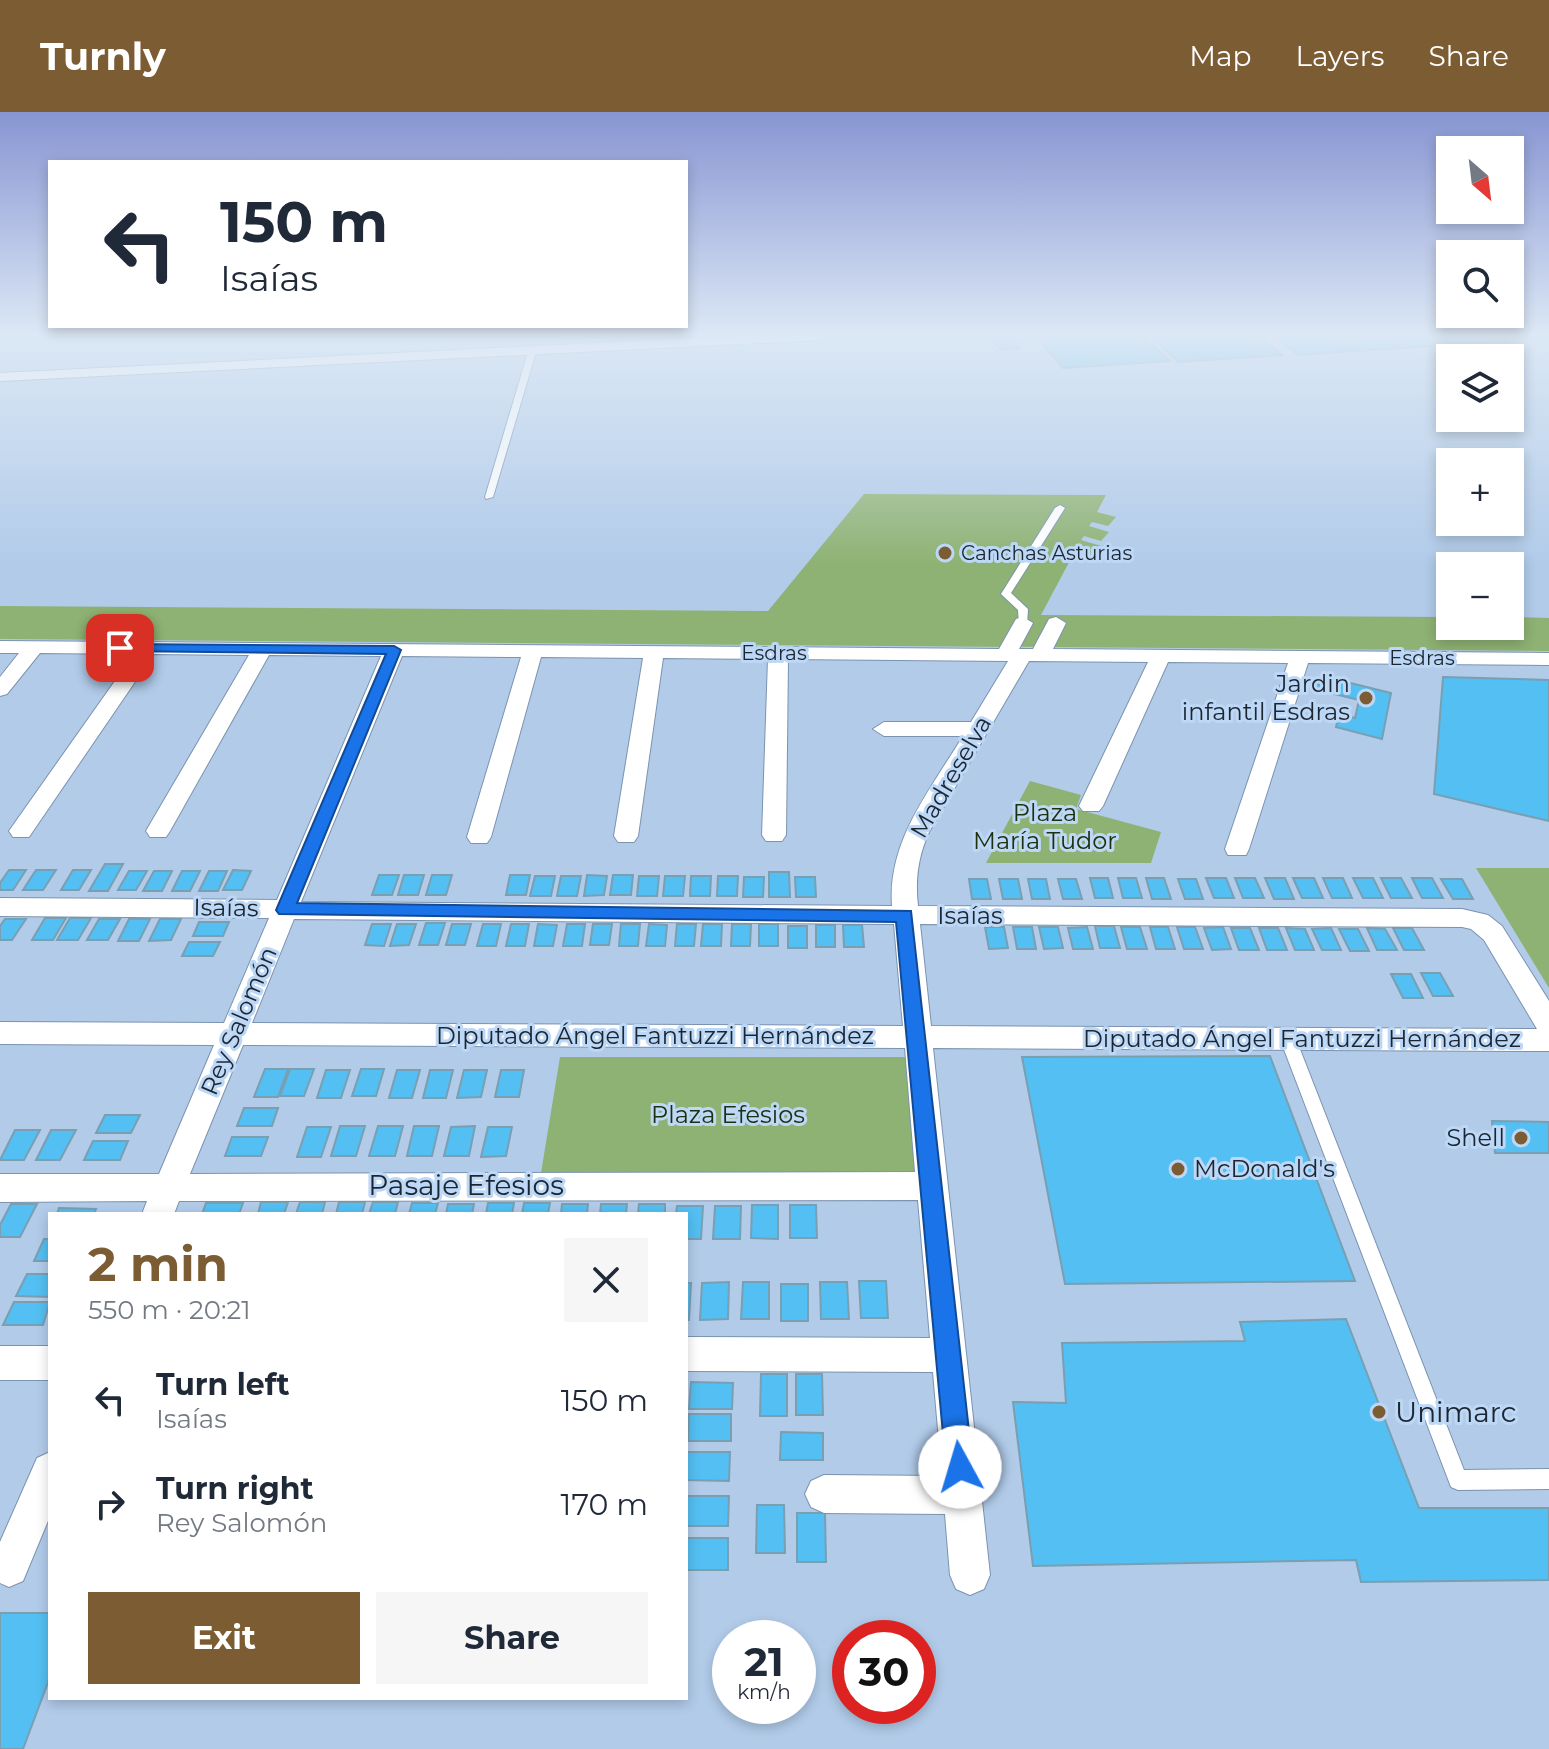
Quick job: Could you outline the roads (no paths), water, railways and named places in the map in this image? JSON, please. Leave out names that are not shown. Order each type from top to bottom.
[{"type":"street","name":"Madreselva","points":[[1023,623],[1023,655]]},
{"type":"street","name":"Madreselva","points":[[970,1575],[903,883],[909,850],[923,819],[1023,655],[1056,623]]},
{"type":"street","name":"Esdras","points":[[0,647],[1549,659]]},
{"type":"street","points":[[0,690],[35,647]]},
{"type":"street","points":[[21,831],[148,648]]},
{"type":"street","points":[[158,831],[262,649]]},
{"type":"street","name":"Rey Salomón","points":[[163,1201],[394,650]]},
{"type":"street","points":[[479,837],[533,651]]},
{"type":"street","points":[[626,836],[654,652]]},
{"type":"street","points":[[774,835],[778,653]]},
{"type":"street","points":[[1091,806],[1161,656]]},
{"type":"street","points":[[1237,849],[1300,657]]},
{"type":"street","points":[[884,729],[977,729]]},
{"type":"street","name":"Isaías","points":[[0,907],[1471,919],[1493,933],[1549,1024]]},
{"type":"street","name":"Diputado Ángel Fantuzzi Hernández","points":[[0,1033],[1549,1040]]},
{"type":"street","name":"Pasaje Efesios","points":[[0,1188],[163,1201],[932,1186]]},
{"type":"street","points":[[688,1354],[948,1355]]},
{"type":"street","points":[[0,1363],[48,1363]]},
{"type":"street","points":[[9,1567],[48,1476]]},
{"type":"street","points":[[824,1494],[963,1495]]},
{"type":"lane","points":[[489,497],[514,412]]},
{"type":"lane","points":[[1023,623],[1023,609],[1006,594],[1060,508]]},
{"type":"lane","points":[[1288,1039],[1458,1480],[1549,1479]]},
{"type":"place","name":"Canchas Asturias","points":[[945,553]]},
{"type":"place","name":"Jardin infantil Esdras","points":[[1366,698]]},
{"type":"place","name":"Shell","points":[[1521,1138]]},
{"type":"place","name":"McDonald's","points":[[1178,1169]]},
{"type":"place","name":"Unimarc","points":[[1379,1412]]},
{"type":"park label","name":"Plaza María Tudor","points":[[1045,827]]},
{"type":"park label","name":"Plaza Efesios","points":[[728,1115]]}]
